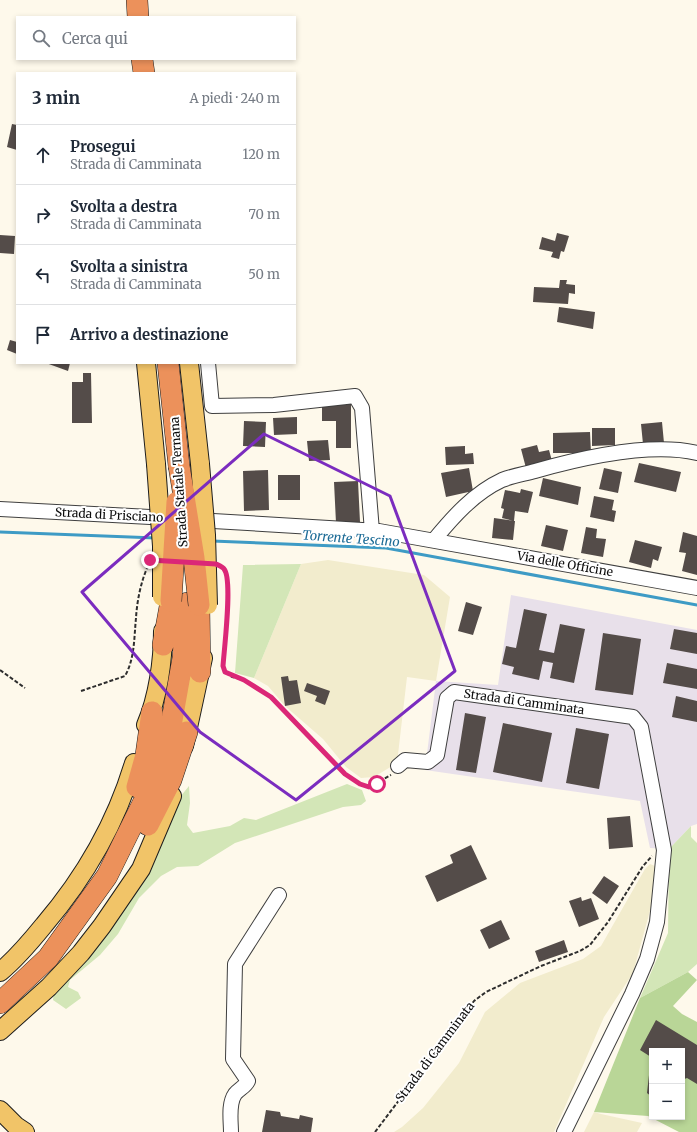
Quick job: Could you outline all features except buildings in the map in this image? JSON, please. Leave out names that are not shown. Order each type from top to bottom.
[{"type":"highway","points":[[137,0],[138,16]]},
{"type":"highway","points":[[142,60],[144,72]]},
{"type":"highway","name":"Strada Statale Ternana","points":[[0,1003],[48,958],[107,876],[148,793],[168,737],[183,658],[186,602],[179,466],[168,364]]},
{"type":"highway","points":[[163,645],[186,602]]},
{"type":"highway","points":[[186,602],[200,672]]},
{"type":"highway","points":[[107,876],[134,800],[146,755],[152,712]]},
{"type":"highway","points":[[107,876],[138,845],[171,780],[187,732]]},
{"type":"main road","points":[[146,364],[162,546],[186,602]]},
{"type":"main road","points":[[186,602],[206,535],[189,364]]},
{"type":"main road","points":[[0,972],[31,941],[74,886],[98,848],[114,818],[128,783],[142,733],[152,712],[163,645]]},
{"type":"main road","points":[[0,1031],[49,987],[81,954],[141,869],[158,832],[177,783],[200,672]]},
{"type":"main road","points":[[0,1110],[16,1126],[25,1132]]},
{"type":"street","points":[[208,364],[212,406],[274,405],[355,396],[362,408],[372,531]]},
{"type":"street","points":[[434,540],[454,516],[481,493],[503,480],[568,461],[619,453],[680,449],[697,453]]},
{"type":"street","name":"Strada di Prisciano","points":[[0,509],[372,531],[434,540]]},
{"type":"street","name":"Via delle Officine","points":[[434,540],[697,588]]},
{"type":"street","name":"Strada di Camminata","points":[[398,766],[406,760],[428,762],[437,754],[447,698],[454,692],[633,717],[641,727],[664,850],[657,922],[647,959],[564,1132]]},
{"type":"street","points":[[231,1132],[232,1101],[236,1093],[245,1086],[248,1081],[233,1059],[235,964],[279,895]]},
{"type":"path","points":[[81,691],[125,676],[130,667],[134,646],[136,615],[149,564]]},
{"type":"path","points":[[220,566],[224,569],[227,577],[228,603],[223,666],[225,672],[244,680],[271,697],[345,774],[360,784],[369,787],[377,784],[392,775],[398,766]]},
{"type":"path","points":[[0,670],[25,688]]},
{"type":"path","name":"Strada di Camminata","points":[[375,1132],[474,1001],[486,992],[541,966],[580,951],[590,945],[608,922],[650,856],[664,850]]},
{"type":"highlighted area","points":[[264,434],[390,496],[455,671],[296,800],[200,732],[82,592]]},
{"type":"shaded area","points":[[328,560],[424,575],[450,597],[436,681],[407,677],[397,763],[374,777],[361,778],[346,767],[323,739],[285,706],[268,686],[254,678],[301,564]]},
{"type":"shaded area","points":[[511,595],[697,630],[697,824],[691,826],[669,849],[650,848],[640,801],[425,770],[436,681],[498,685]]},
{"type":"shaded area","points":[[650,864],[655,866],[656,874],[651,907],[633,973],[604,1017],[554,1132],[394,1132],[402,1127],[423,1108],[459,1063],[485,1012],[520,983],[583,959],[601,946],[645,869]]},
{"type":"shaded area","points":[[594,1112],[642,1123],[637,1132],[584,1132]]},
{"type":"green space","points":[[301,564],[254,678],[235,673],[243,565]]},
{"type":"green space","points":[[347,784],[362,790],[366,801],[361,805],[343,807],[235,843],[198,866],[177,867],[161,876],[139,898],[118,934],[100,955],[70,980],[68,987],[78,992],[81,998],[66,1009],[53,1000],[54,991],[139,886],[162,844],[172,807],[189,786],[190,803],[187,825],[193,833],[230,826],[244,818],[256,820]]},
{"type":"green space","points":[[691,826],[691,837],[697,843],[697,964],[688,972],[640,998],[668,933],[669,849]]},
{"type":"green space","points":[[688,972],[697,980],[673,1006],[682,1014],[697,1022],[697,1132],[679,1132],[656,1120],[685,1120],[685,1048],[649,1048],[649,1117],[594,1112],[640,998]]},
{"type":"waterway","name":"Torrente Tescino","points":[[0,532],[156,538]]},
{"type":"waterway","name":"Torrente Tescino","points":[[212,541],[386,548],[697,605]]},
{"type":"route","points":[[150,560],[216,564],[224,569],[227,577],[228,603],[223,666],[225,672],[244,680],[271,697],[345,774],[360,784],[369,787],[377,784]]}]
